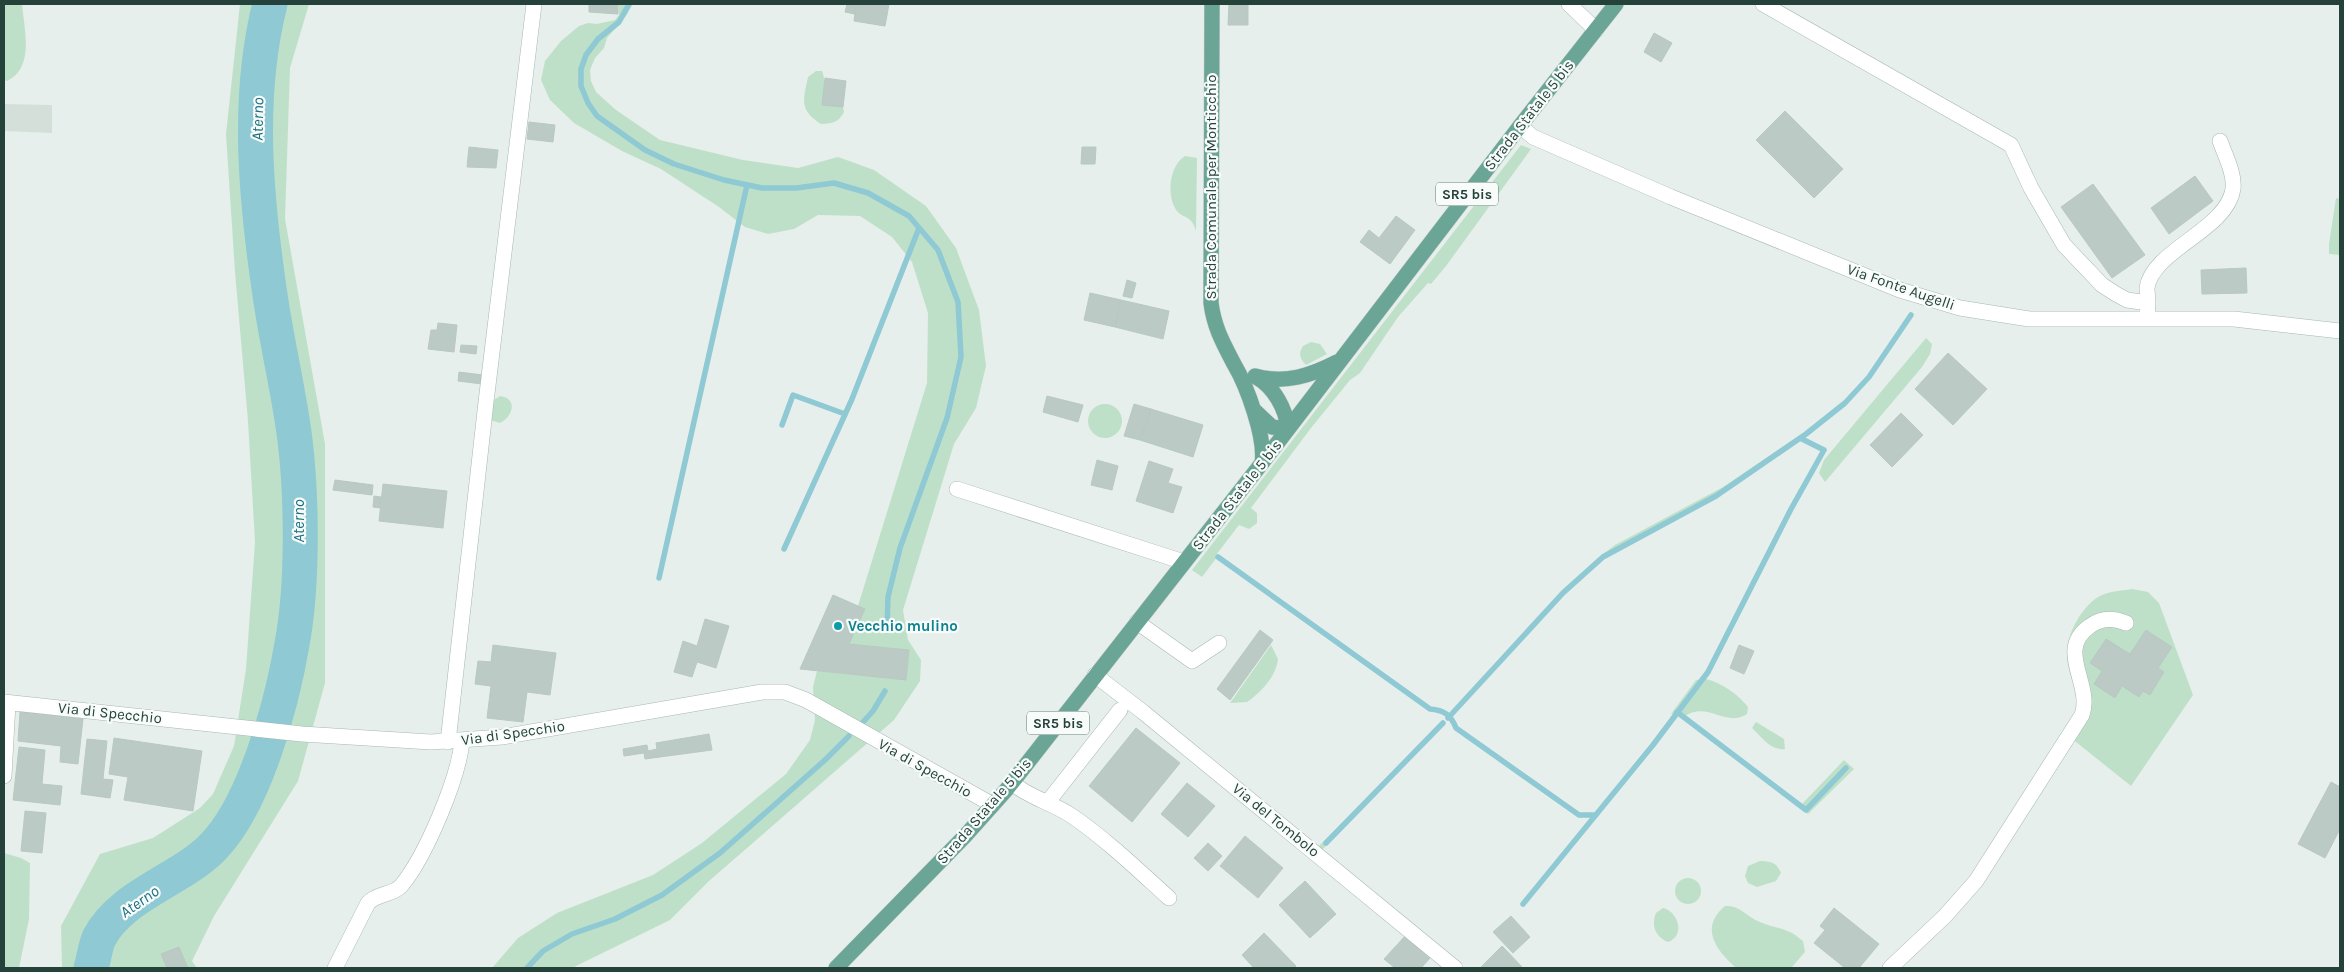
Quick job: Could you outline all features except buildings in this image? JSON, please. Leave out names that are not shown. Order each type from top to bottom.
[{"type":"main road","name":"Strada Comunale per Monticchio","points":[[1212,4],[1211,303],[1217,332],[1235,365],[1263,441],[1262,463]]},
{"type":"main road","name":"Strada Statale 5 bis","points":[[836,968],[993,806],[1012,783],[1616,4]]},
{"type":"main road","points":[[1255,376],[1275,380],[1292,379],[1312,374],[1340,360]]},
{"type":"main road","points":[[1235,365],[1265,383],[1284,410],[1288,429]]},
{"type":"main road","name":"Strada Comunale per Monticchio","points":[[1248,399],[1258,415],[1268,424],[1279,429],[1288,429]]},
{"type":"street","points":[[335,968],[368,903],[375,897],[398,889],[417,863],[458,770],[455,742],[486,402],[534,4]]},
{"type":"street","points":[[1569,4],[1596,30]]},
{"type":"street","points":[[1763,4],[2011,145],[2031,188],[2064,245],[2102,285],[2127,300],[2148,303]]},
{"type":"street","name":"Via Fonte Augelli","points":[[1520,126],[1533,137],[1670,197],[1919,297],[1968,310],[2029,319],[2260,321],[2340,331]]},
{"type":"street","points":[[2148,319],[2147,287],[2154,272],[2222,212],[2230,199],[2233,188],[2231,174],[2220,141]]},
{"type":"street","points":[[957,489],[1184,562]]},
{"type":"street","points":[[1890,968],[1946,916],[1976,881],[2077,723],[2086,700],[2073,655],[2079,636],[2085,629],[2101,620],[2109,619],[2126,624]]},
{"type":"street","points":[[1137,622],[1192,661],[1219,643]]},
{"type":"street","name":"Via del Tombolo","points":[[1095,675],[1151,718],[1455,968]]},
{"type":"street","name":"Via di Specchio","points":[[6,702],[302,734],[455,742],[502,737],[762,692],[781,692],[806,700],[993,806]]},
{"type":"street","points":[[4,776],[6,702]]},
{"type":"street","points":[[1047,803],[1120,710]]},
{"type":"street","points":[[1012,783],[1031,797],[1047,803],[1090,828],[1169,898]]},
{"type":"shaded area","points":[[4,104],[52,105],[52,133],[4,131]]},
{"type":"green space","points":[[4,4],[22,4],[26,35],[25,57],[21,67],[16,75],[7,81],[4,80]]},
{"type":"green space","points":[[240,4],[309,4],[290,68],[285,219],[325,444],[325,683],[298,781],[214,916],[192,961],[197,968],[62,968],[61,926],[100,854],[153,838],[200,808],[213,794],[234,746],[246,669],[255,542],[248,421],[235,272],[226,134]]},
{"type":"green space","points":[[619,4],[633,4],[626,16],[607,38],[604,48],[595,58],[590,70],[591,81],[596,92],[616,110],[660,140],[743,160],[798,168],[838,157],[874,170],[926,206],[956,248],[979,310],[986,366],[976,408],[954,444],[903,610],[908,640],[921,660],[920,681],[894,720],[709,881],[670,920],[572,968],[492,968],[518,938],[557,913],[653,875],[702,843],[786,774],[810,740],[815,720],[813,687],[817,671],[906,680],[909,650],[849,644],[865,609],[858,606],[927,383],[928,313],[912,262],[892,237],[860,216],[818,215],[794,229],[768,234],[745,227],[719,207],[661,169],[622,151],[574,123],[550,100],[541,80],[545,61],[561,41],[579,26],[615,20],[619,15]]},
{"type":"green space","points":[[816,71],[822,71],[824,94],[828,103],[834,106],[843,106],[844,112],[835,122],[821,124],[809,114],[804,104],[808,77]]},
{"type":"green space","points":[[1521,145],[1531,149],[1446,266],[1398,317],[1360,373],[1350,380],[1311,428],[1251,508],[1257,513],[1257,523],[1249,529],[1239,525],[1216,555],[1431,708],[1449,714],[1562,590],[1599,557],[1615,545],[1723,487],[1800,435],[1804,437],[1726,492],[1601,560],[1572,586],[1452,716],[1456,727],[1578,814],[1585,814],[1581,818],[1455,729],[1446,716],[1431,710],[1217,557],[1202,577],[1192,570]]},
{"type":"green space","points":[[1185,156],[1197,158],[1196,231],[1191,221],[1177,211],[1171,197],[1171,182],[1175,167]]},
{"type":"green space","points":[[2336,198],[2340,199],[2340,255],[2329,254]]},
{"type":"green space","points":[[1926,338],[1932,344],[1930,354],[1922,367],[1825,482],[1819,473],[1824,460]]},
{"type":"green space","points":[[1311,342],[1320,344],[1327,354],[1306,365],[1300,354],[1303,346]]},
{"type":"green space","points":[[500,396],[506,397],[509,400],[512,408],[508,417],[500,423],[490,420],[491,402]]},
{"type":"green space","points":[[1105,404],[1112,405],[1117,409],[1121,414],[1121,428],[1117,433],[1112,437],[1105,438],[1098,437],[1093,433],[1089,428],[1088,421],[1089,414],[1093,409],[1098,405]]},
{"type":"green space","points":[[2132,589],[2148,592],[2159,603],[2193,695],[2131,786],[2066,734],[2080,705],[2070,675],[2067,657],[2069,640],[2075,623],[2086,608],[2098,597],[2110,592]]},
{"type":"green space","points":[[1271,645],[1278,659],[1271,678],[1247,702],[1230,703]]},
{"type":"green space","points":[[1706,679],[1718,683],[1735,693],[1748,707],[1747,714],[1731,718],[1702,711],[1685,716],[1802,804],[1844,760],[1854,769],[1808,814],[1682,717],[1671,714],[1696,680]]},
{"type":"green space","points":[[1756,722],[1784,739],[1785,749],[1775,748],[1767,743],[1752,728]]},
{"type":"green space","points":[[1443,723],[1322,850],[1318,847],[1439,724]]},
{"type":"green space","points":[[4,853],[30,863],[29,919],[19,968],[4,968]]},
{"type":"green space","points":[[1760,861],[1773,863],[1781,873],[1776,881],[1757,887],[1748,883],[1745,876],[1748,866]]},
{"type":"green space","points":[[1688,878],[1697,882],[1701,891],[1697,900],[1688,904],[1679,900],[1675,891],[1679,882]]},
{"type":"green space","points":[[1725,906],[1735,907],[1755,920],[1791,933],[1803,941],[1805,952],[1791,968],[1736,968],[1722,954],[1713,939],[1713,922],[1717,914]]},
{"type":"green space","points":[[1663,908],[1673,914],[1678,924],[1677,935],[1668,942],[1657,934],[1654,926],[1656,913]]},
{"type":"waterway","name":"Aterno","points":[[91,968],[96,945],[109,923],[136,899],[200,859],[213,847],[228,828],[242,805],[254,779],[274,723],[292,644],[296,621],[300,570],[299,489],[295,440],[265,259],[256,149],[258,76],[270,4]]},
{"type":"waterway","points":[[629,4],[619,22],[598,39],[586,55],[581,69],[581,86],[588,103],[597,116],[645,150],[674,164],[724,180],[762,188],[796,188],[834,183],[868,193],[909,216],[938,250],[958,302],[961,357],[947,418],[900,548],[888,597],[887,631]]},
{"type":"waterway","points":[[659,578],[747,185]]},
{"type":"waterway","points":[[784,549],[852,399],[919,228]]},
{"type":"waterway","points":[[1448,718],[1563,593],[1603,557],[1716,496],[1806,434],[1845,403],[1869,377],[1911,315]]},
{"type":"waterway","points":[[782,425],[793,395],[845,414]]},
{"type":"waterway","points":[[1523,904],[1653,745],[1708,672],[1791,509],[1824,450],[1800,438]]},
{"type":"waterway","points":[[1218,557],[1430,709],[1446,714],[1456,728],[1579,815],[1594,815]]},
{"type":"waterway","points":[[863,722],[873,711],[885,691]]},
{"type":"waterway","points":[[1677,712],[1806,810],[1846,768]]},
{"type":"waterway","points":[[1326,843],[1443,723]]},
{"type":"waterway","points":[[527,968],[543,951],[572,934],[615,919],[662,895],[720,853],[825,760],[849,736]]},
{"type":"place","name":"Vecchio mulino","points":[[838,626]]}]
